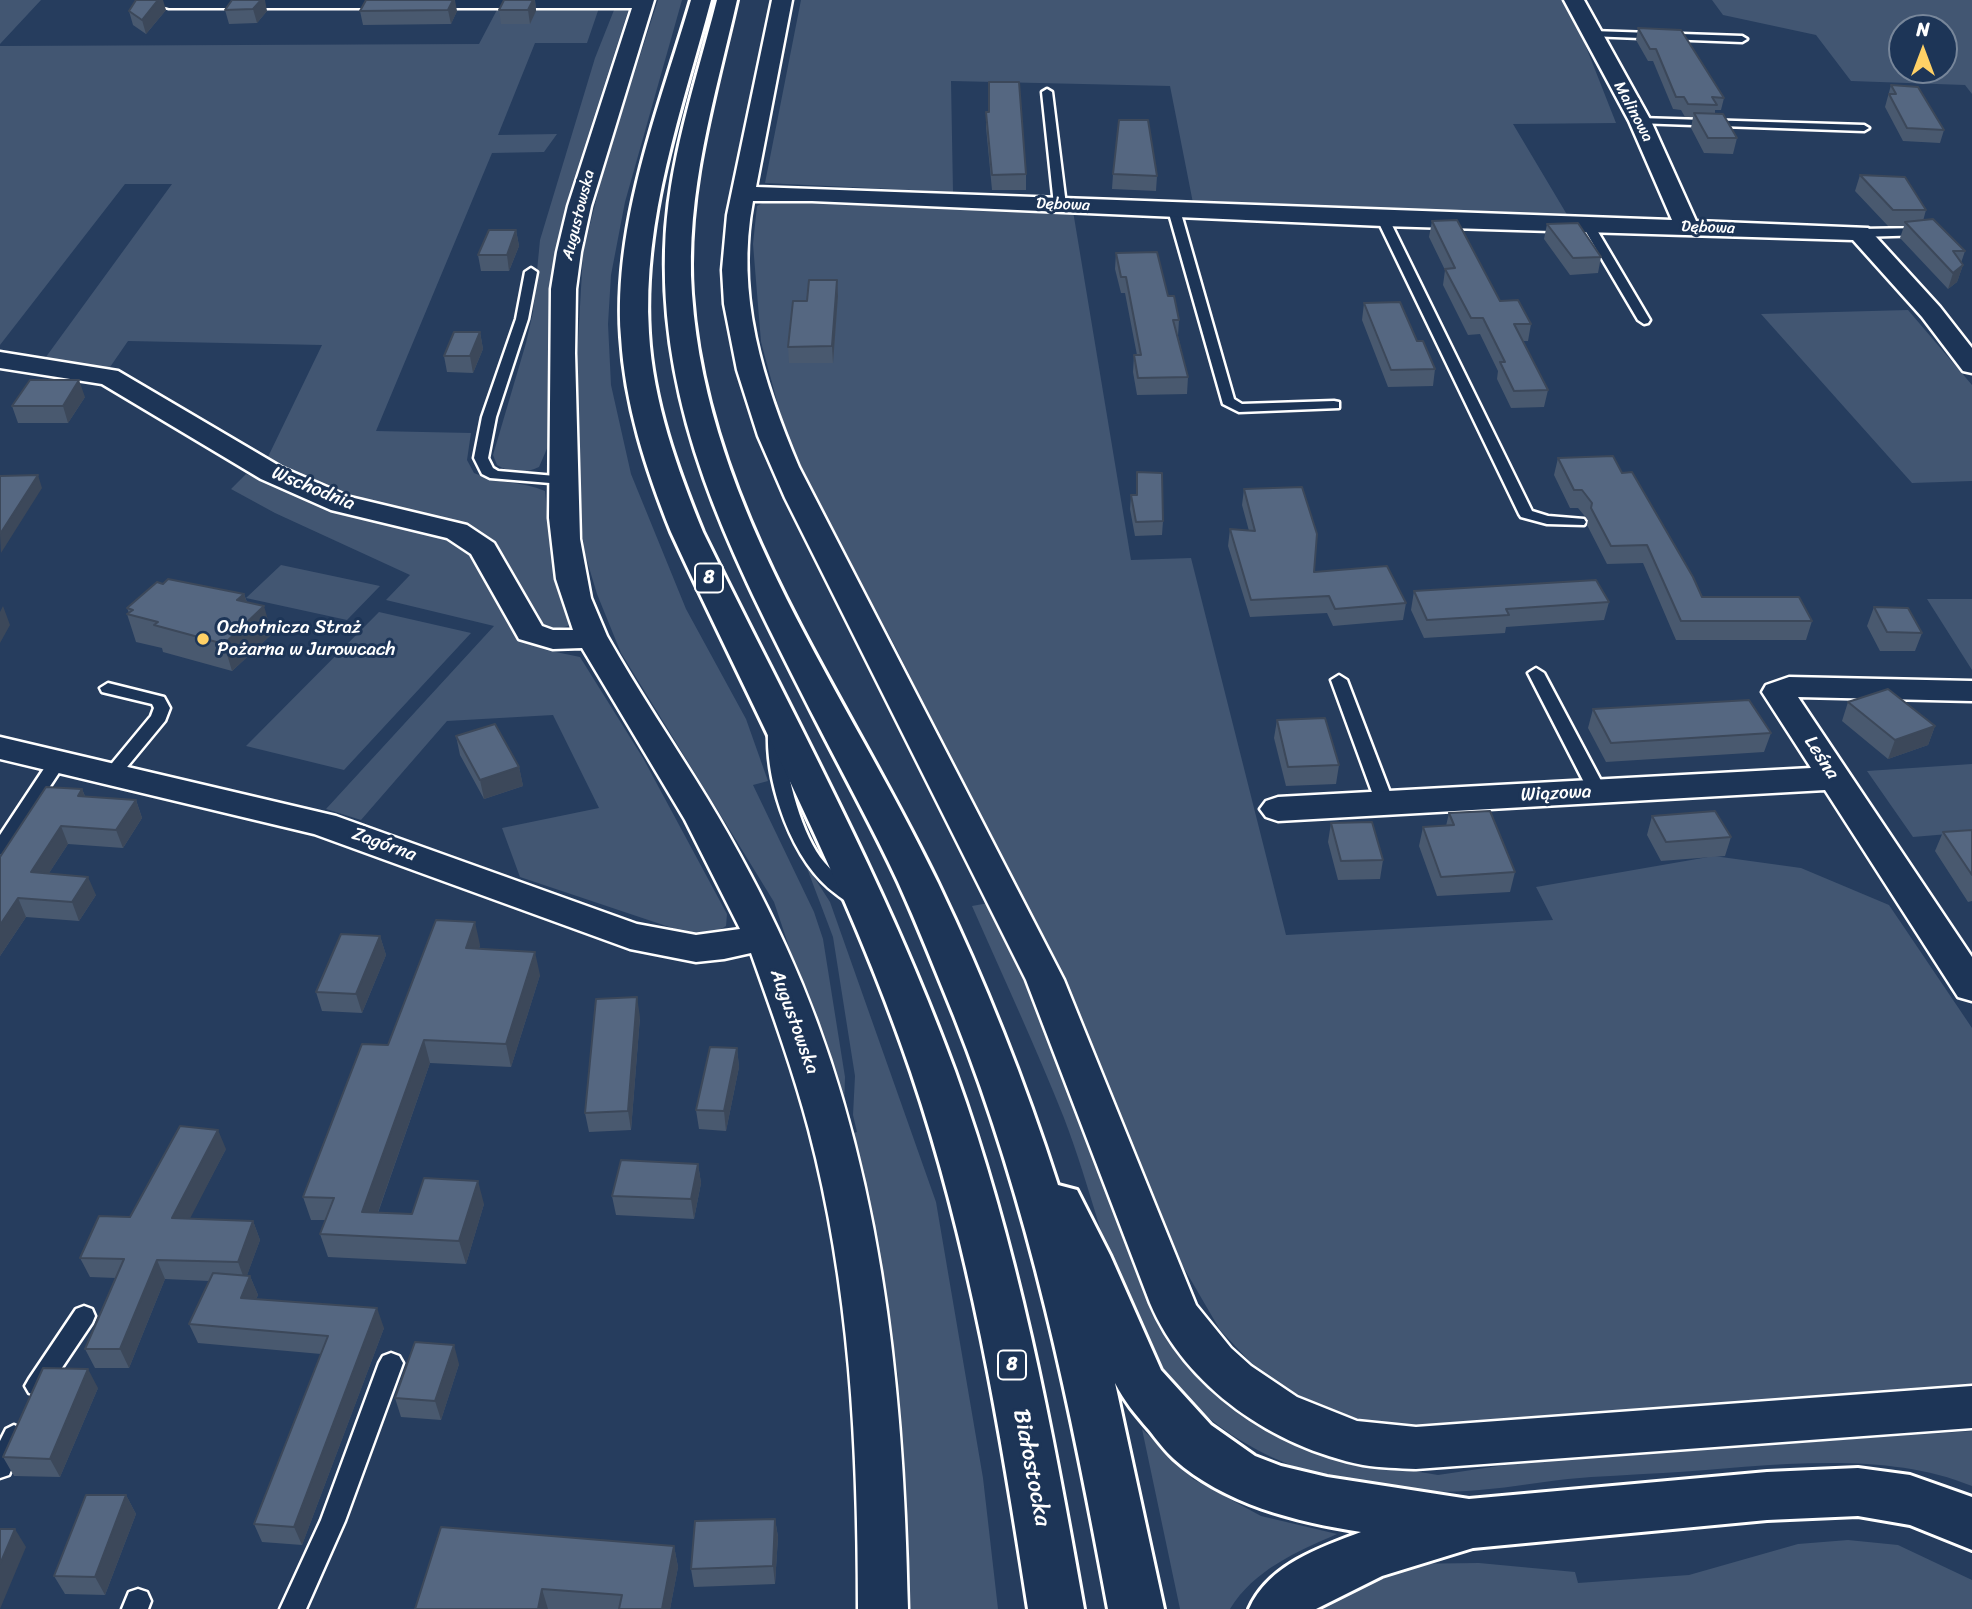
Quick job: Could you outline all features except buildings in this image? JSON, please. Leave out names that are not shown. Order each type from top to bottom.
[{"type":"highway","name":"Białostocka","points":[[701,0],[652,179],[635,271],[635,345],[650,427],[670,491],[708,577],[779,715],[867,904],[951,1125],[980,1228],[1004,1331],[1035,1480],[1055,1609]]},
{"type":"highway","name":"8","points":[[727,0],[682,197],[677,265],[680,330],[700,426],[729,510],[748,553],[918,883],[976,1018],[1010,1106],[1071,1302],[1104,1443],[1136,1609]]},
{"type":"highway","points":[[1010,1106],[1086,1255],[1142,1385],[1192,1442],[1236,1473],[1281,1490],[1327,1502],[1473,1523]]},
{"type":"highway","points":[[1277,1609],[1301,1586],[1372,1553],[1473,1523],[1754,1497],[1858,1492],[1910,1500],[1951,1513],[1972,1525]]},
{"type":"street","points":[[782,0],[736,237],[738,310],[745,349],[773,441],[1045,980],[1165,1286],[1180,1318],[1211,1359],[1259,1401],[1303,1423],[1359,1442],[1416,1448],[1972,1407]]},
{"type":"street","name":"Malinowa","points":[[1574,0],[1640,121],[1687,228]]},
{"type":"street","points":[[169,2],[643,1]]},
{"type":"street","name":"Augustowska","points":[[643,1],[573,227],[566,271],[562,480],[567,547],[575,597],[593,638],[727,863],[787,996],[815,1077],[831,1131],[861,1283],[875,1385],[882,1491],[883,1609]]},
{"type":"street","name":"Dębowa","points":[[744,194],[812,194],[1383,219],[1860,233]]},
{"type":"street","points":[[1860,233],[1931,312],[1972,365]]},
{"type":"street","name":"Wschodnia","points":[[0,360],[109,377],[271,473],[341,504],[457,531],[483,549],[530,632],[558,641],[593,638]]},
{"type":"street","name":"Leśna","points":[[1972,691],[1789,687],[1778,692],[1972,988]]},
{"type":"street","name":"Zagórna","points":[[0,748],[323,824],[643,939],[682,949],[704,951],[762,937]]},
{"type":"street","name":"Wiązowa","points":[[1278,809],[1835,778]]},
{"type":"lane","points":[[1592,34],[1742,39]]},
{"type":"lane","points":[[1047,92],[1060,205]]},
{"type":"lane","points":[[1640,121],[1864,128]]},
{"type":"lane","points":[[1174,210],[1228,401],[1239,408],[1334,405]]},
{"type":"lane","points":[[1383,219],[1526,514],[1547,520],[1579,522]]},
{"type":"lane","points":[[1588,225],[1644,320]]},
{"type":"lane","points":[[1860,233],[1921,232]]},
{"type":"lane","points":[[531,272],[522,319],[489,417],[481,458],[486,471],[495,475],[562,480]]},
{"type":"lane","points":[[1536,673],[1598,792]]},
{"type":"lane","points":[[1339,680],[1385,803]]},
{"type":"lane","points":[[108,688],[158,701],[162,708],[159,717],[112,774]]},
{"type":"lane","points":[[0,849],[57,762]]},
{"type":"lane","points":[[0,1467],[34,1391],[84,1316]]},
{"type":"lane","points":[[293,1609],[333,1521],[391,1363]]},
{"type":"shaded area","points":[[0,0],[41,0],[0,44]]},
{"type":"shaded area","points":[[658,0],[682,0],[625,202],[611,275],[608,324],[611,385],[631,474],[686,609],[746,719],[768,781],[753,785],[814,912],[823,939],[845,1077],[844,1111],[774,902],[621,653],[597,594],[585,554],[580,518],[577,360],[583,253],[605,164]]},
{"type":"shaded area","points":[[801,0],[1563,0],[1581,34],[1616,123],[1513,124],[1569,218],[1193,203],[1170,86],[951,81],[953,192],[765,183]]},
{"type":"shaded area","points":[[1712,0],[1972,0],[1972,94],[1965,85],[1936,84],[1958,84],[1958,14],[1888,14],[1888,82],[1851,81],[1816,35],[1723,15]]},
{"type":"shaded area","points":[[600,5],[587,43],[535,43],[498,135],[557,134],[544,152],[492,153],[376,431],[471,433],[467,460],[474,473],[545,491],[550,543],[558,587],[570,621],[568,626],[553,630],[541,627],[495,544],[480,534],[445,520],[351,499],[266,461],[322,345],[128,341],[108,370],[43,361],[172,184],[125,184],[0,345],[0,46],[479,44],[499,6]]},
{"type":"shaded area","points":[[616,5],[630,5],[565,207],[553,265],[548,380],[549,444],[539,467],[523,472],[512,471],[497,465],[493,455],[533,312],[540,240],[595,58]]},
{"type":"shaded area","points":[[784,198],[1073,211],[1131,560],[1191,558],[1286,935],[1553,920],[1536,887],[1714,856],[1801,868],[1889,905],[1972,1028],[1972,1394],[1465,1432],[1372,1423],[1331,1410],[1290,1391],[1254,1366],[1220,1330],[1174,1251],[1066,992],[896,648],[790,450],[761,342],[753,244],[757,206],[766,201]]},
{"type":"shaded area","points":[[1908,310],[1972,385],[1972,481],[1912,483],[1761,314]]},
{"type":"shaded area","points":[[246,474],[333,509],[452,539],[466,548],[513,632],[527,643],[580,657],[643,758],[727,914],[726,926],[715,933],[696,936],[520,877],[502,828],[599,808],[553,715],[447,721],[361,820],[326,809],[494,626],[386,600],[410,575],[275,513],[231,489]]},
{"type":"shaded area","points":[[281,565],[380,586],[347,620],[246,598]]},
{"type":"shaded area","points":[[1927,599],[1972,599],[1972,670]]},
{"type":"shaded area","points":[[379,612],[471,633],[344,770],[246,746]]},
{"type":"shaded area","points":[[1972,764],[1972,832],[1913,837],[1867,771]]},
{"type":"shaded area","points":[[805,863],[830,902],[936,1202],[983,1478],[998,1609],[908,1609],[909,1559],[898,1376],[850,1134],[857,1132],[853,1115],[855,1076],[833,937]]},
{"type":"shaded area","points":[[994,902],[1039,1000],[1136,1264],[1354,1461],[1438,1475],[1539,1460],[1972,1431],[1972,1486],[1936,1474],[1899,1467],[1820,1463],[1580,1478],[1467,1491],[1416,1491],[1330,1478],[1263,1453],[1232,1435],[1177,1389],[1155,1361],[1138,1330],[1117,1278],[1064,1118],[972,906]]},
{"type":"shaded area","points":[[1142,1429],[1193,1479],[1261,1516],[1337,1534],[1291,1555],[1264,1573],[1251,1583],[1230,1609],[1180,1609]]},
{"type":"shaded area","points":[[1848,1540],[1898,1545],[1972,1580],[1972,1609],[1314,1609],[1400,1564],[1479,1563],[1575,1572],[1578,1583],[1689,1575],[1798,1544]]},
{"type":"place","name":"Ochotnicza Straż Pożarna w Jurowcach","points":[[203,639]]}]
